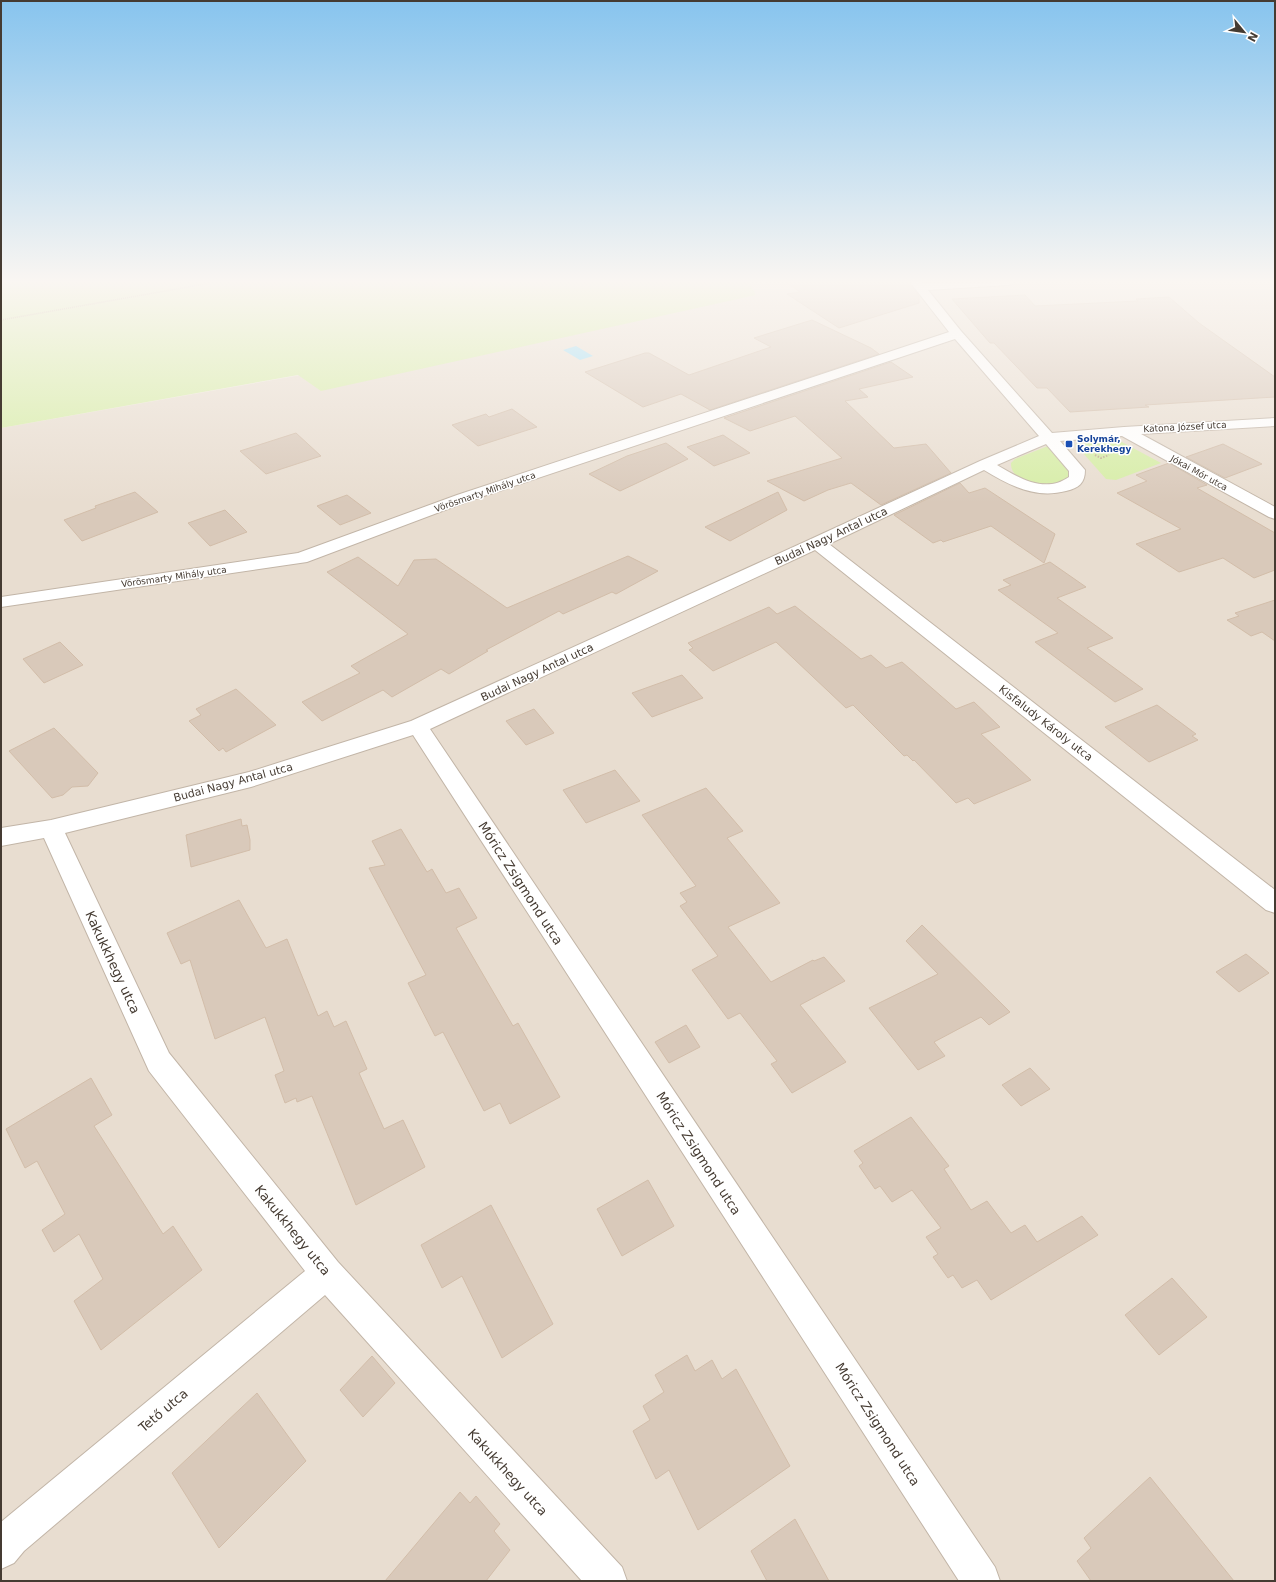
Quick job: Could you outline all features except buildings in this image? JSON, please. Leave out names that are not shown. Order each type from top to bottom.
[{"type":"street","name":"Vörösmarty Mihály utca","points":[[1,602],[301,558],[463,498],[891,356]]},
{"type":"street","points":[[976,356],[1076,470],[1077,479],[1064,487],[1052,490],[1030,487],[1010,479],[985,464]]},
{"type":"street","name":"Katona József utca","points":[[1048,438],[1124,431],[1275,422]]},
{"type":"street","name":"Jókai Mór utca","points":[[1124,431],[1275,514]]},
{"type":"street","name":"Budai Nagy Antal utca","points":[[1,837],[51,828],[251,779],[418,726],[818,543],[985,464],[1048,438]]},
{"type":"street","name":"Kisfaludy Károly utca","points":[[818,543],[1275,903]]},
{"type":"street","name":"Móricz Zsigmond utca","points":[[418,726],[981,1581]]},
{"type":"street","name":"Kakukkhegy utca","points":[[51,828],[160,1062],[327,1273],[608,1581]]},
{"type":"street","name":"Tető utca","points":[[1,1550],[11,1538],[327,1273]]},
{"type":"shaded area","points":[[410,356],[1275,356],[1275,1581],[1,1581],[1,428]]},
{"type":"green space","points":[[1,356],[480,356],[321,391],[298,375],[1,428]]},
{"type":"green space","points":[[1120,441],[1161,463],[1116,480],[1106,479],[1075,444]]},
{"type":"green space","points":[[1048,446],[1068,470],[1070,474],[1068,479],[1055,484],[1044,485],[1025,481],[1015,474],[1011,463],[1015,459]]},
{"type":"water","points":[[573,356],[593,356],[580,360]]},
{"type":"place","name":"Solymár, Kerekhegy","points":[[1069,444]]}]
